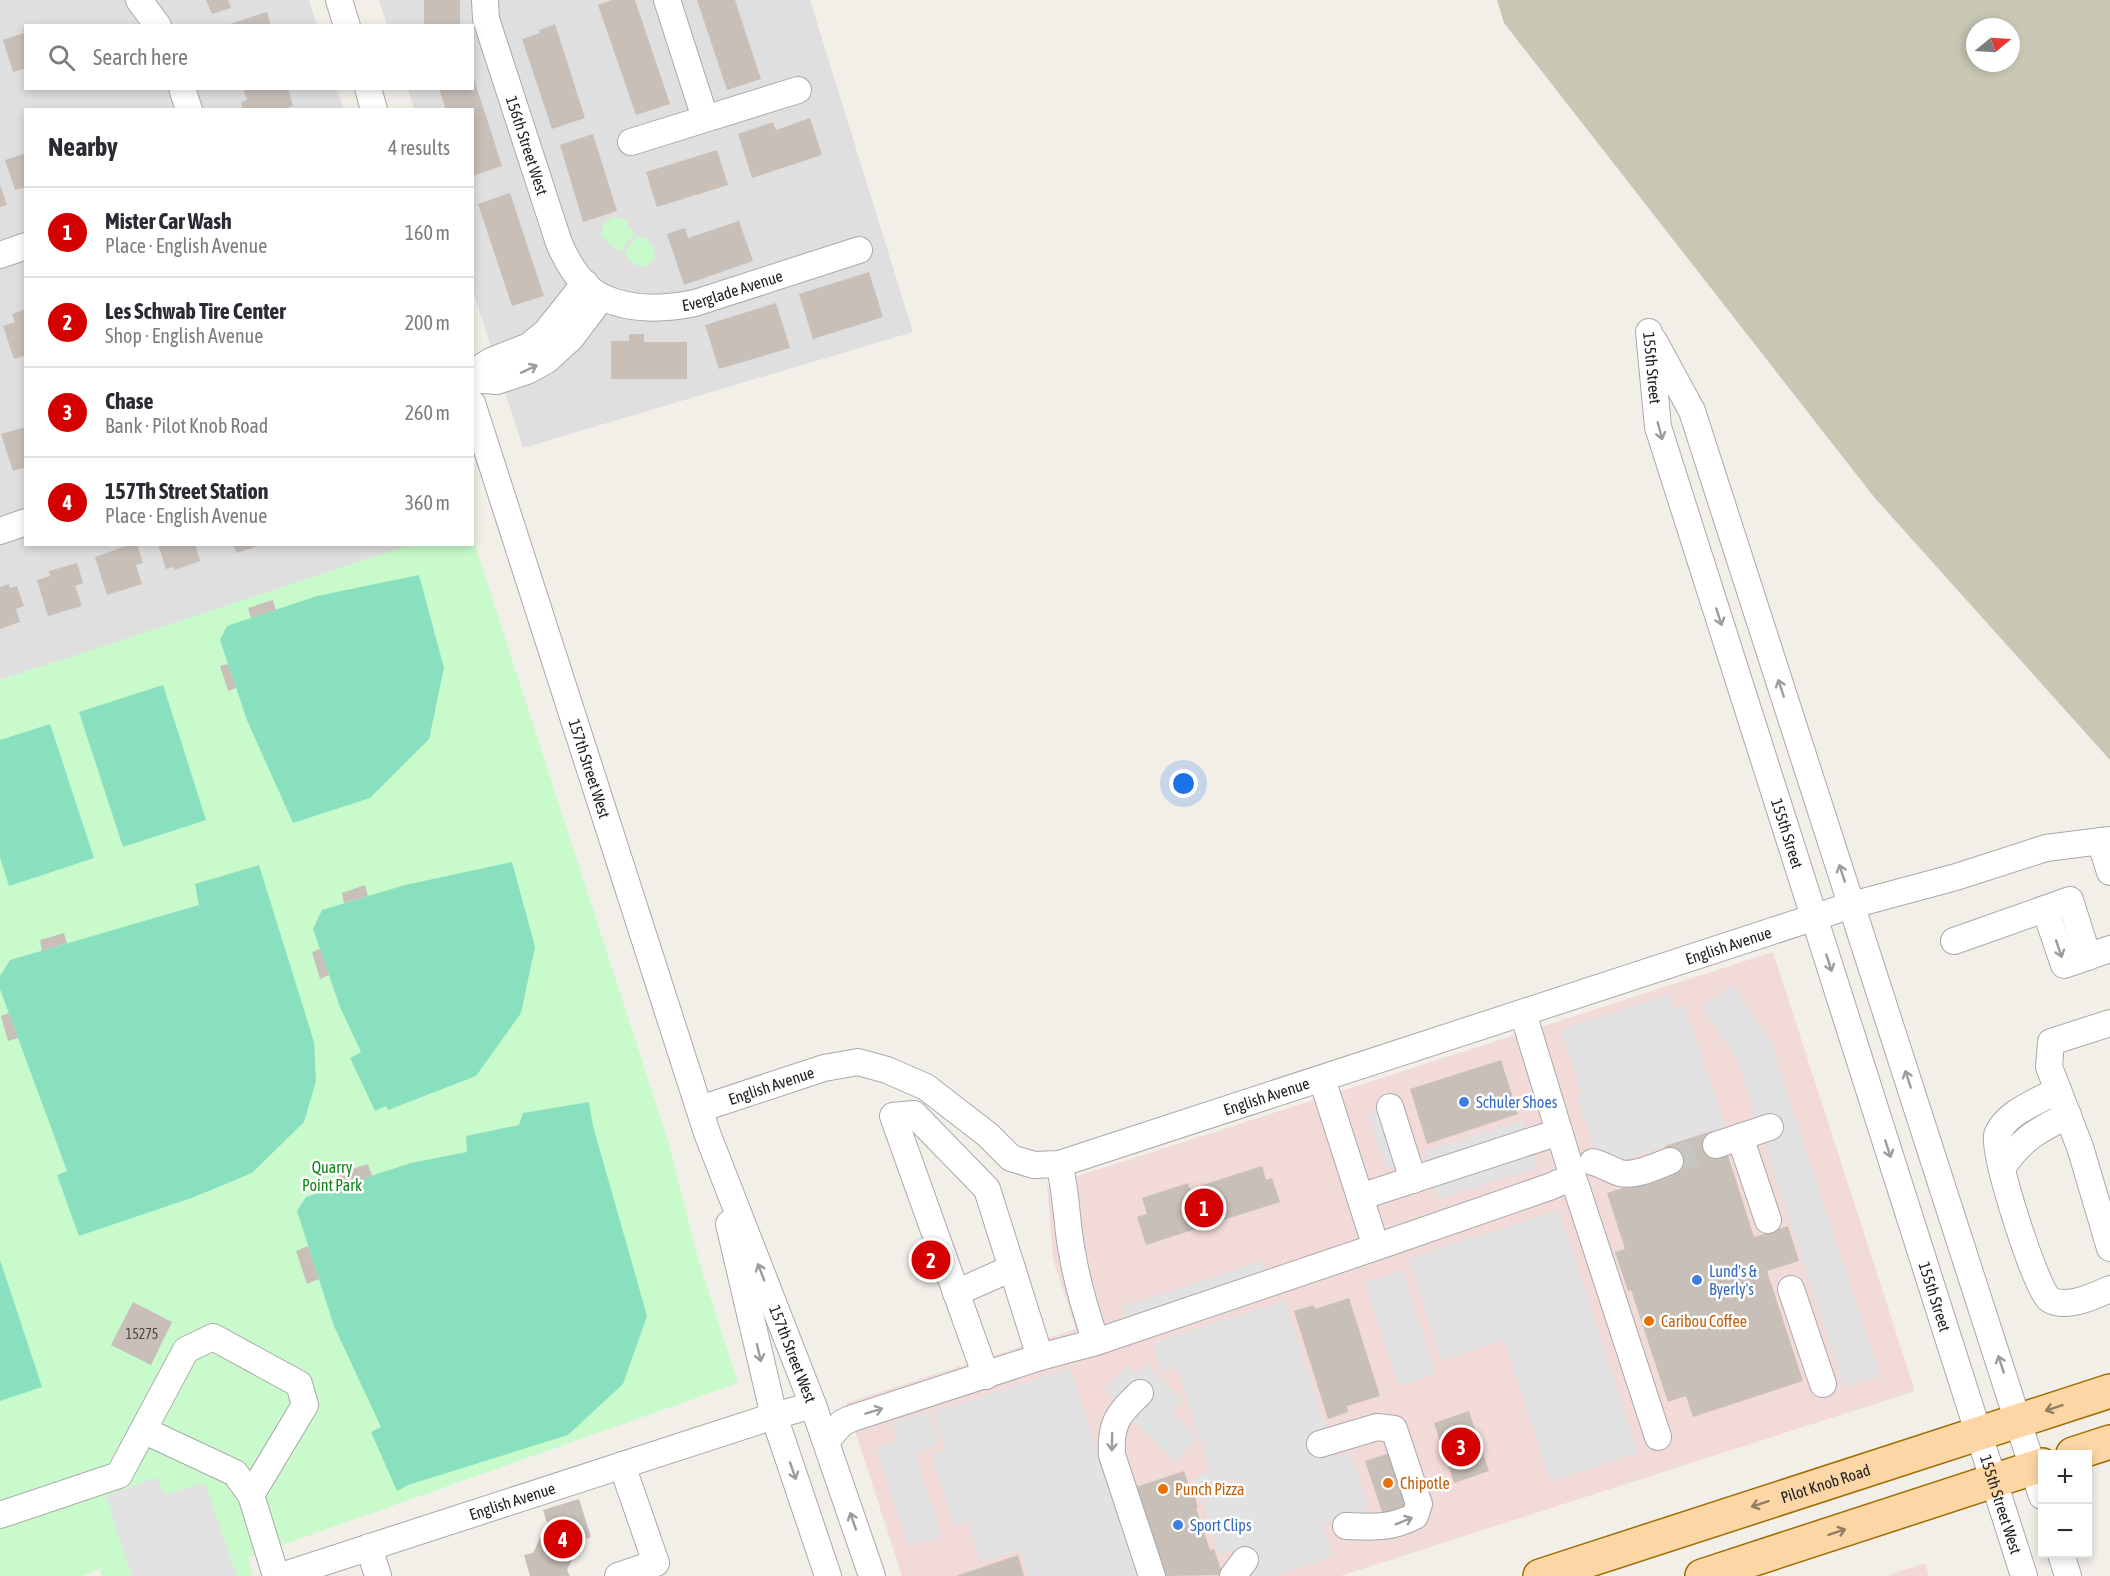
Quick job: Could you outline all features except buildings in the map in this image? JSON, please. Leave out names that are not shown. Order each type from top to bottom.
[{"type":"main road","name":"Pilot Knob Road","points":[[1540,1576],[2110,1391]]},
{"type":"main road","points":[[2087,1450],[2110,1442]]},
{"type":"main road","points":[[1702,1576],[1994,1481],[2038,1477]]},
{"type":"street","points":[[138,0],[156,24]]},
{"type":"street","points":[[339,0],[346,24]]},
{"type":"street","name":"156th Street West","points":[[485,0],[486,19],[559,243],[569,263],[593,290]]},
{"type":"street","points":[[667,0],[705,118]]},
{"type":"street","points":[[183,90],[188,108]]},
{"type":"street","points":[[369,90],[373,108]]},
{"type":"street","points":[[631,142],[798,90]]},
{"type":"street","points":[[0,255],[24,247]]},
{"type":"street","name":"Everglade Avenue","points":[[593,290],[625,304],[669,309],[695,303],[859,250]]},
{"type":"street","points":[[482,367],[529,346],[593,290]]},
{"type":"street","points":[[474,379],[497,381],[527,371],[547,360],[571,338],[593,290]]},
{"type":"street","name":"155th Street","points":[[1980,1432],[1658,427],[1649,332],[1692,411],[2019,1420]]},
{"type":"street","name":"157th Street West","points":[[474,409],[703,1121],[813,1405],[872,1576]]},
{"type":"street","points":[[0,531],[24,523]]},
{"type":"street","points":[[2105,841],[2110,872]]},
{"type":"street","name":"English Avenue","points":[[703,1121],[824,1068],[858,1062],[887,1070],[926,1087],[1011,1158],[1034,1165],[1059,1164],[1852,905],[1956,877],[2046,848],[2105,841]]},
{"type":"street","points":[[1954,941],[2070,900],[2099,953]]},
{"type":"street","points":[[1523,1013],[1573,1177],[1658,1437]]},
{"type":"street","points":[[2110,1023],[2051,1042],[2049,1067],[2080,1147],[2110,1248]]},
{"type":"street","points":[[1322,1079],[1376,1247]]},
{"type":"street","points":[[902,1114],[910,1080]]},
{"type":"street","points":[[2058,1090],[2007,1119],[1995,1137],[2002,1168],[2023,1241],[2043,1291],[2049,1299],[2065,1303],[2110,1290]]},
{"type":"street","points":[[1390,1107],[1413,1180]]},
{"type":"street","points":[[986,1376],[893,1116],[914,1114],[987,1189],[1040,1357]]},
{"type":"street","points":[[2002,1168],[2013,1150],[2029,1136],[2068,1115]]},
{"type":"street","name":"157th Street West","points":[[703,1121],[774,1416],[828,1576]]},
{"type":"street","points":[[1768,1220],[1728,1141],[1770,1127]]},
{"type":"street","points":[[1360,1197],[1559,1132]]},
{"type":"street","points":[[977,1179],[1001,1148]]},
{"type":"street","points":[[1593,1162],[1606,1165],[1619,1173],[1631,1174],[1670,1161]]},
{"type":"street","points":[[1059,1164],[1065,1189],[1072,1251],[1086,1313],[1096,1342]]},
{"type":"street","points":[[826,1441],[842,1423],[850,1419],[1040,1357],[1096,1342],[1573,1177]]},
{"type":"street","points":[[956,1293],[1012,1268]]},
{"type":"street","points":[[1791,1289],[1823,1384]]},
{"type":"street","points":[[0,1515],[119,1475],[186,1350],[213,1337],[299,1384],[305,1405],[251,1495]]},
{"type":"street","points":[[1140,1393],[1120,1413],[1114,1423],[1111,1437],[1112,1455],[1152,1576]]},
{"type":"street","name":"English Avenue","points":[[279,1576],[813,1405]]},
{"type":"street","points":[[2019,1420],[2038,1472]]},
{"type":"street","points":[[1320,1444],[1377,1427],[1394,1429],[1419,1504],[1415,1516],[1402,1523],[1385,1528],[1346,1526]]},
{"type":"street","points":[[144,1430],[235,1473],[251,1495],[279,1576]]},
{"type":"street","name":"155th Street West","points":[[1980,1432],[2024,1576]]},
{"type":"street","points":[[618,1576],[656,1563],[622,1465]]},
{"type":"street","points":[[369,1548],[378,1576]]},
{"type":"street","points":[[2062,1558],[2068,1576]]},
{"type":"shaded area","points":[[0,0],[309,0],[317,24],[24,24],[24,90],[337,90],[344,108],[24,108],[24,546],[430,546],[0,688]]},
{"type":"shaded area","points":[[379,0],[810,0],[913,332],[523,448],[474,294],[474,108],[414,108],[408,90],[474,90],[474,24],[387,24]]},
{"type":"shaded area","points":[[1497,0],[2110,0],[2110,760],[1874,497],[1504,23]]},
{"type":"shaded area","points":[[1773,952],[1915,1391],[1340,1576],[902,1576],[846,1403],[1076,1329],[1053,1259],[1047,1186]]},
{"type":"shaded area","points":[[1732,985],[1771,1042],[1880,1376],[1844,1388],[1737,1059],[1701,1007]]},
{"type":"shaded area","points":[[1670,994],[1675,1008],[1684,1005],[1725,1126],[1600,1167],[1577,1097],[1582,1095],[1561,1029]]},
{"type":"shaded area","points":[[1401,1102],[1419,1159],[1386,1169],[1368,1113]]},
{"type":"shaded area","points":[[1523,1120],[1538,1168],[1439,1199],[1424,1151]]},
{"type":"shaded area","points":[[1559,1210],[1638,1453],[1550,1482],[1504,1340],[1441,1360],[1408,1258]]},
{"type":"shaded area","points":[[1264,1260],[1274,1294],[1133,1339],[1122,1306]]},
{"type":"shaded area","points":[[1402,1270],[1436,1374],[1398,1386],[1365,1283]]},
{"type":"shaded area","points":[[1285,1300],[1336,1457],[1351,1453],[1369,1509],[1323,1524],[1333,1556],[1272,1576],[1253,1576],[1243,1547],[1219,1555],[1194,1477],[1210,1471],[1177,1368],[1161,1373],[1152,1343]]},
{"type":"shaded area","points":[[1146,1363],[1183,1400],[1172,1411],[1199,1437],[1174,1462],[1103,1390],[1127,1366],[1135,1374]]},
{"type":"shaded area","points":[[1070,1368],[1137,1576],[1028,1576],[1020,1550],[981,1562],[968,1522],[954,1526],[931,1454],[945,1450],[933,1412]]},
{"type":"shaded area","points":[[928,1411],[939,1445],[915,1454],[942,1536],[909,1547],[876,1447],[898,1440],[892,1423]]},
{"type":"shaded area","points":[[157,1477],[164,1494],[205,1483],[237,1576],[131,1576],[106,1496]]},
{"type":"shaded area","points":[[1925,1563],[1929,1576],[1886,1576]]},
{"type":"green space","points":[[615,217],[625,220],[634,234],[621,251],[608,244],[601,234],[605,222]]},
{"type":"green space","points":[[637,236],[648,240],[655,249],[653,261],[642,267],[633,264],[624,253]]},
{"type":"green space","name":"Quarry Point Park","points":[[474,542],[669,1144],[699,1262],[738,1383],[248,1557],[253,1576],[102,1576],[100,1569],[82,1576],[0,1576],[0,680],[406,546],[474,546]]},
{"type":"green space","points":[[419,575],[444,668],[429,739],[370,798],[293,823],[247,720],[220,640],[227,626],[317,596]]},
{"type":"green space","points":[[163,685],[206,820],[123,847],[79,712]]},
{"type":"green space","points":[[50,724],[94,858],[9,886],[0,857],[0,740]]},
{"type":"green space","points":[[512,862],[535,947],[521,1013],[476,1076],[388,1110],[386,1106],[375,1111],[350,1058],[361,1052],[340,1007],[313,929],[322,910],[405,885]]},
{"type":"green space","points":[[259,865],[314,1042],[316,1081],[304,1122],[252,1173],[194,1197],[79,1236],[57,1175],[67,1171],[0,989],[0,976],[10,960],[199,905],[195,884]]},
{"type":"green space","points":[[589,1102],[593,1126],[647,1316],[623,1384],[568,1435],[408,1485],[397,1491],[371,1432],[381,1427],[334,1326],[297,1211],[306,1197],[411,1163],[467,1152],[466,1136],[519,1125],[523,1113]]},
{"type":"green space","points":[[0,1260],[42,1387],[0,1401]]},
{"type":"tunnel","points":[[1670,1161],[1716,1145]]},
{"type":"place","name":"Schuler Shoes","points":[[1464,1102]]},
{"type":"place","name":"Mister Car Wash","points":[[1204,1208]]},
{"type":"place","name":"Les Schwab Tire Center","points":[[931,1260]]},
{"type":"place","name":"Lund's & Byerly's","points":[[1697,1280]]},
{"type":"place","name":"Caribou Coffee","points":[[1649,1321]]},
{"type":"place","name":"Chase","points":[[1461,1447]]},
{"type":"place","name":"Chipotle","points":[[1388,1483]]},
{"type":"place","name":"Punch Pizza","points":[[1163,1489]]},
{"type":"place","name":"Sport Clips","points":[[1178,1525]]},
{"type":"place","name":"157Th Street Station","points":[[563,1539]]}]
